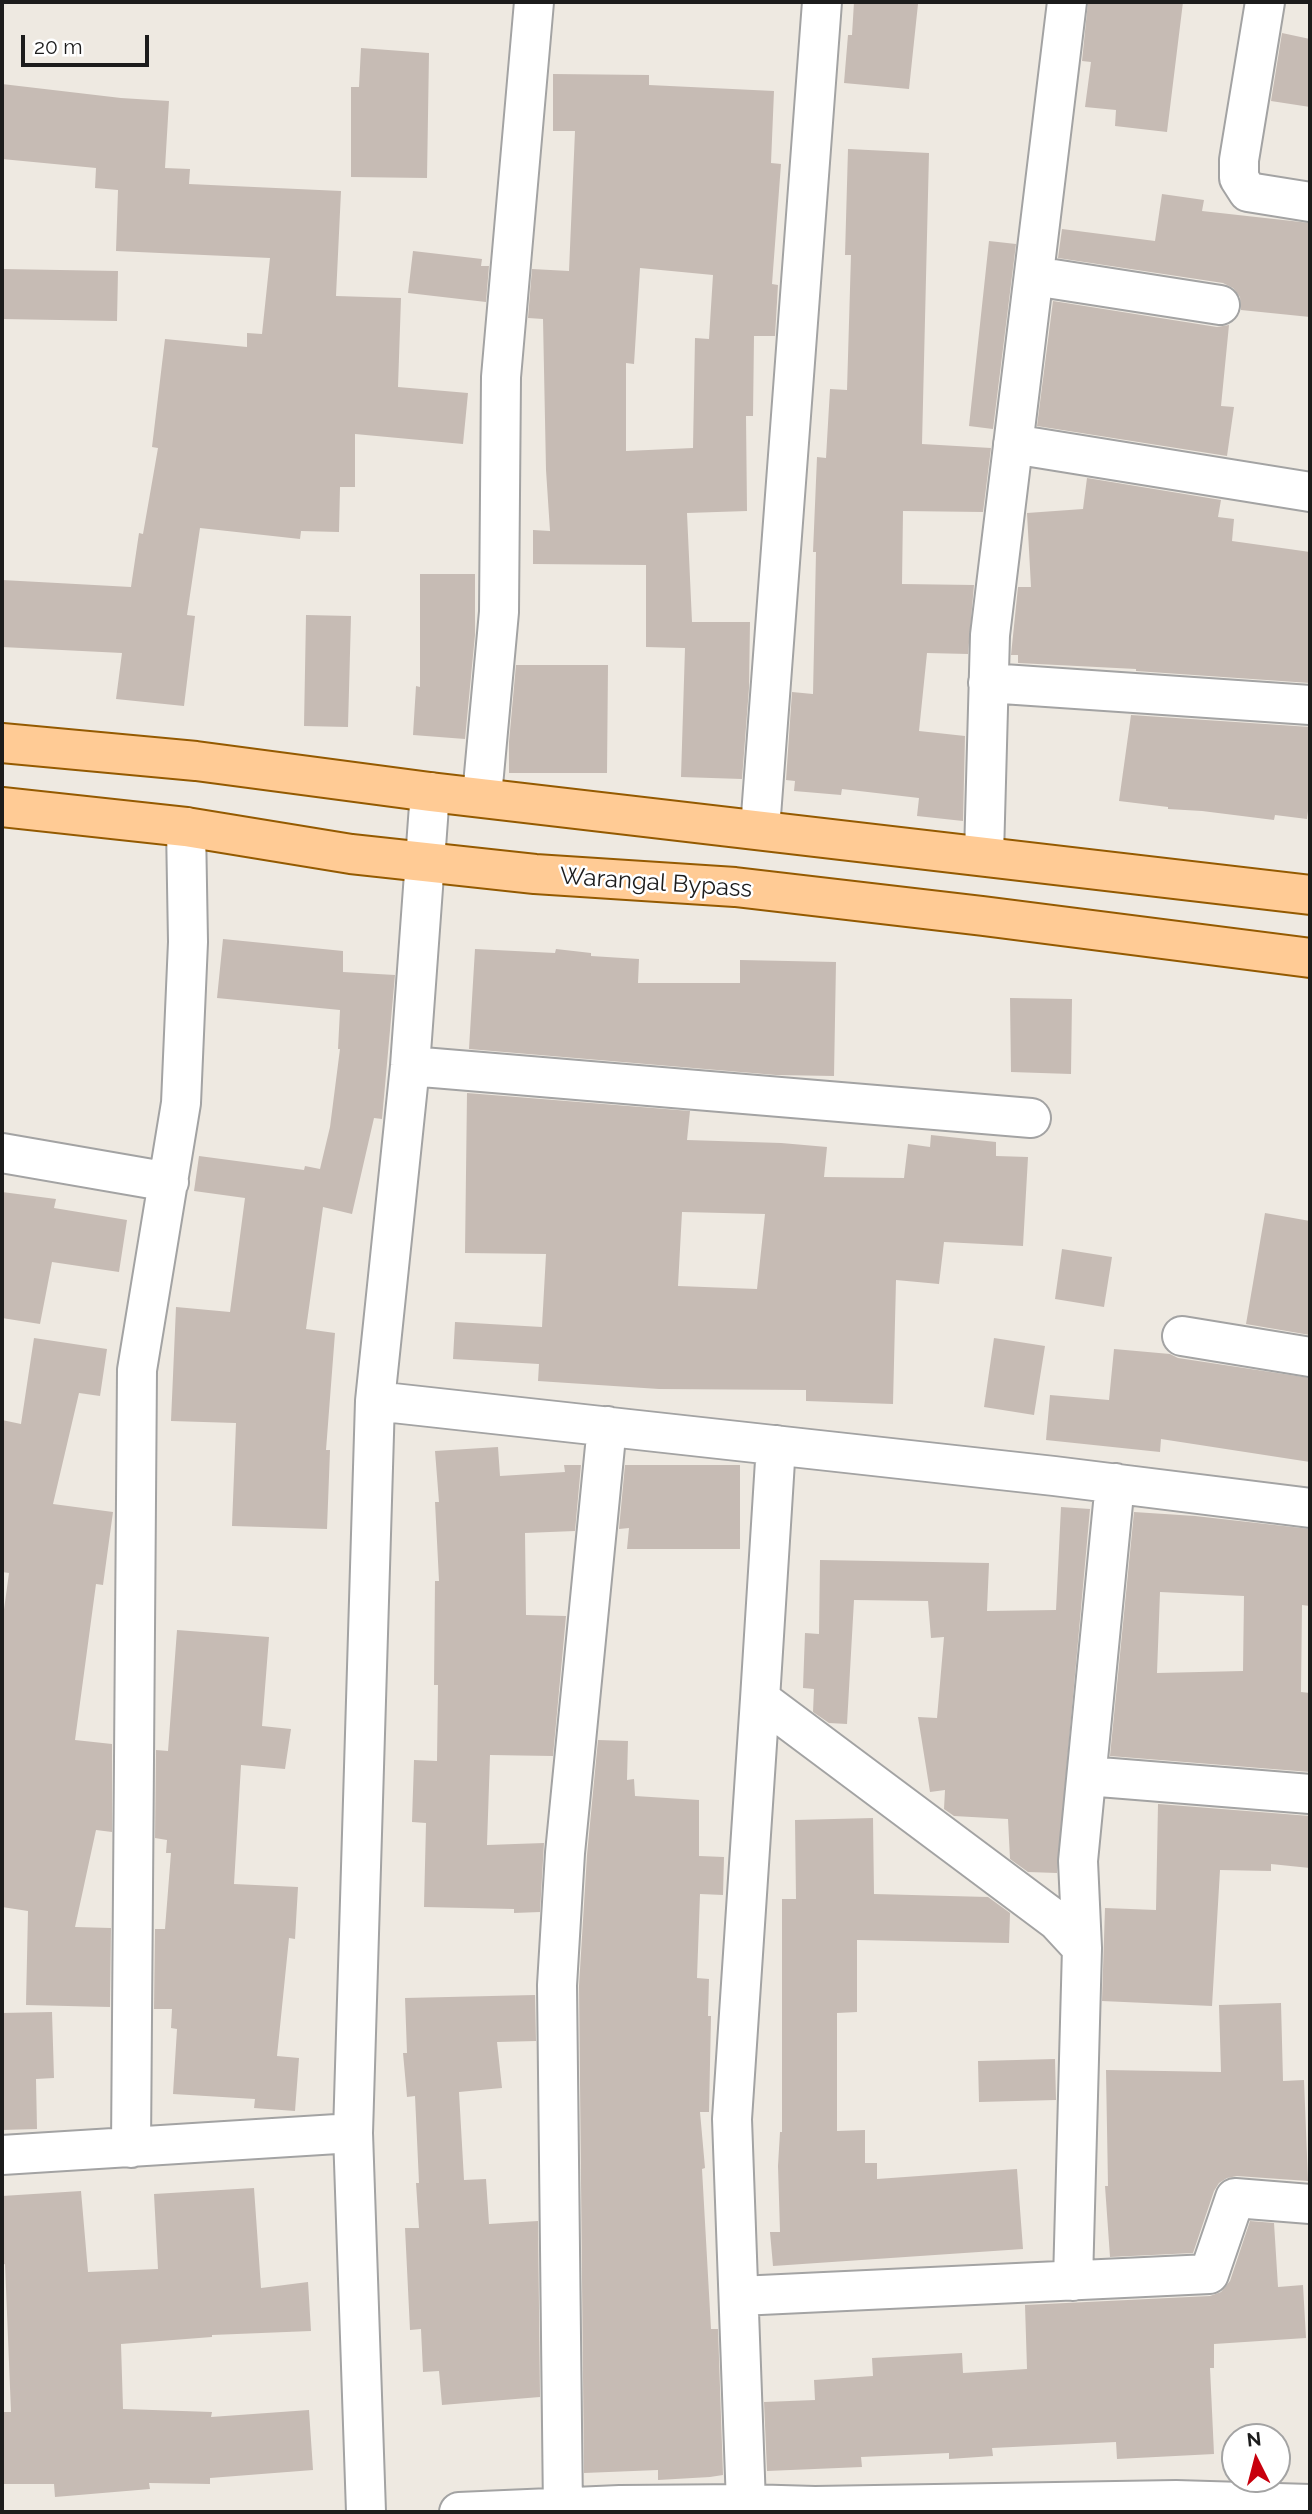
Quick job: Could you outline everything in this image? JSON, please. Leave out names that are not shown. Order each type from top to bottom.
[{"type":"main road","points":[[2,743],[196,761],[430,792],[1310,895]]},
{"type":"main road","name":"Warangal Bypass","points":[[2,807],[186,827],[351,854],[535,874],[735,887],[1310,958]]},
{"type":"street","points":[[482,796],[499,612],[501,377],[534,2]]},
{"type":"street","points":[[760,829],[822,2]]},
{"type":"street","points":[[984,855],[990,635],[1067,2]]},
{"type":"street","points":[[1265,2],[1239,160],[1239,178],[1248,192],[1310,202]]},
{"type":"street","points":[[1034,276],[1220,306]]},
{"type":"street","points":[[1013,444],[1310,492]]},
{"type":"street","points":[[989,683],[1310,705]]},
{"type":"street","points":[[366,2512],[353,2133],[374,1401],[410,1066],[430,792]]},
{"type":"street","points":[[131,2148],[136,1370],[181,1103],[188,942],[186,827]]},
{"type":"street","points":[[410,1066],[1031,1118]]},
{"type":"street","points":[[2,1153],[169,1182]]},
{"type":"street","points":[[1182,1336],[1310,1357]]},
{"type":"street","points":[[374,1401],[1115,1483],[1310,1508]]},
{"type":"street","points":[[563,2510],[557,1985],[565,1853],[607,1426]]},
{"type":"street","points":[[746,2504],[732,2119],[776,1446]]},
{"type":"street","points":[[1073,2281],[1082,1948],[1079,1860],[1115,1483]]},
{"type":"street","points":[[760,1699],[1057,1922],[1082,1948]]},
{"type":"street","points":[[1087,1776],[1310,1794]]},
{"type":"street","points":[[2,2155],[353,2133]]},
{"type":"street","points":[[738,2296],[1209,2274],[1235,2198],[1310,2204]]},
{"type":"street","points":[[459,2512],[746,2504],[816,2509],[1176,2500],[1310,2504]]},
{"type":"building","points":[[854,2],[918,4],[909,89],[844,83]]},
{"type":"building","points":[[1088,2],[1183,2],[1167,132],[1115,126],[1116,110],[1085,107],[1091,62],[1082,61]]},
{"type":"building","points":[[1282,33],[1310,39],[1310,107],[1271,101]]},
{"type":"building","points":[[361,48],[429,53],[427,178],[351,177],[351,87],[359,87]]},
{"type":"building","points":[[553,74],[649,75],[649,85],[774,91],[771,163],[781,164],[772,284],[778,285],[775,336],[754,336],[753,416],[746,416],[747,511],[687,513],[692,622],[750,622],[749,688],[742,779],[681,777],[685,648],[646,647],[646,565],[533,564],[533,530],[550,531],[543,319],[528,318],[532,269],[569,271],[575,131],[553,131]],"holes":[[[640,268],[713,275],[709,339],[695,338],[693,448],[626,451],[626,363],[634,364]]]},
{"type":"building","points":[[2,84],[169,101],[165,168],[190,169],[189,184],[341,191],[336,296],[401,298],[398,387],[468,393],[463,444],[355,434],[355,487],[340,487],[339,532],[301,531],[300,539],[200,528],[187,615],[195,616],[184,706],[116,699],[122,653],[2,647],[2,580],[131,587],[139,533],[143,534],[158,448],[152,447],[165,339],[247,347],[247,333],[262,334],[270,258],[116,251],[118,190],[95,188],[96,168],[2,159]]},
{"type":"building","points":[[848,149],[929,153],[922,444],[991,448],[983,512],[903,511],[902,584],[974,585],[968,654],[927,653],[919,731],[965,736],[963,821],[917,816],[919,798],[842,789],[841,795],[794,791],[795,781],[786,780],[792,692],[813,694],[816,552],[813,552],[817,457],[826,458],[830,389],[847,390],[851,255],[845,255]]},
{"type":"building","points":[[1162,194],[1204,200],[1202,211],[1310,223],[1310,317],[1241,310],[1240,297],[1233,288],[1223,283],[1058,258],[1062,229],[1155,241]]},
{"type":"building","points":[[989,241],[1016,244],[993,429],[969,426]]},
{"type":"building","points":[[413,251],[482,259],[481,266],[489,266],[486,302],[408,293]]},
{"type":"building","points":[[2,269],[118,271],[117,321],[2,319]]},
{"type":"building","points":[[1053,301],[1217,327],[1229,325],[1221,406],[1234,407],[1227,456],[1037,426]]},
{"type":"building","points":[[1087,478],[1221,500],[1218,517],[1234,519],[1232,541],[1310,552],[1310,683],[1018,663],[1018,655],[1011,655],[1018,587],[1031,587],[1027,513],[1083,509]]},
{"type":"building","points":[[420,574],[475,574],[475,635],[465,739],[413,735],[416,686],[420,687]]},
{"type":"building","points":[[306,615],[351,616],[348,727],[304,726]]},
{"type":"building","points":[[516,665],[608,665],[607,773],[509,773]]},
{"type":"building","points":[[1131,715],[1310,727],[1310,795],[1307,819],[1275,815],[1274,820],[1119,801]]},
{"type":"building","points":[[223,939],[343,951],[343,972],[395,975],[382,1119],[374,1118],[352,1214],[323,1207],[306,1329],[335,1333],[326,1450],[330,1450],[327,1529],[232,1526],[236,1423],[171,1421],[176,1307],[230,1312],[245,1198],[194,1191],[199,1156],[304,1170],[305,1166],[320,1169],[330,1127],[340,1049],[340,1010],[217,998]]},
{"type":"building","points":[[475,949],[555,953],[556,949],[591,953],[591,956],[639,959],[638,983],[740,983],[740,960],[836,962],[834,1076],[776,1075],[469,1049]]},
{"type":"building","points":[[1010,998],[1072,999],[1071,1074],[1011,1072]]},
{"type":"building","points":[[467,1093],[690,1111],[687,1140],[827,1147],[824,1177],[904,1178],[908,1144],[930,1147],[931,1135],[996,1142],[996,1156],[1028,1157],[1023,1246],[944,1242],[939,1284],[896,1280],[893,1404],[806,1401],[806,1390],[659,1389],[538,1381],[539,1364],[453,1359],[455,1322],[542,1327],[546,1254],[465,1253]],"holes":[[[682,1212],[765,1214],[757,1289],[678,1286]]]},
{"type":"building","points":[[2,1192],[56,1199],[54,1208],[127,1220],[119,1272],[52,1262],[40,1324],[2,1318]]},
{"type":"building","points":[[1265,1213],[1310,1221],[1310,1335],[1246,1324]]},
{"type":"building","points":[[1062,1249],[1112,1257],[1104,1307],[1055,1299]]},
{"type":"building","points":[[34,1338],[107,1349],[100,1396],[79,1393],[53,1504],[113,1512],[103,1585],[96,1584],[75,1740],[112,1744],[112,1832],[96,1830],[75,1927],[111,1928],[110,2007],[26,2005],[28,1911],[2,1907],[2,1624],[9,1573],[2,1572],[2,1420],[21,1424]]},
{"type":"building","points":[[994,1338],[1045,1346],[1034,1415],[984,1407]]},
{"type":"building","points":[[1114,1349],[1170,1354],[1178,1358],[1310,1378],[1310,1462],[1161,1439],[1160,1452],[1046,1440],[1050,1395],[1109,1400]]},
{"type":"building","points":[[498,1447],[500,1476],[565,1472],[564,1465],[581,1465],[575,1531],[525,1533],[526,1615],[566,1616],[553,1756],[490,1755],[487,1845],[544,1843],[540,1912],[514,1913],[514,1909],[424,1907],[426,1823],[412,1822],[414,1760],[437,1761],[438,1685],[434,1685],[435,1581],[439,1581],[435,1502],[439,1502],[435,1451]]},
{"type":"building","points":[[625,1465],[740,1465],[740,1549],[627,1549],[629,1528],[619,1529]]},
{"type":"building","points":[[1061,1507],[1090,1509],[1057,1873],[1028,1872],[1010,1859],[1008,1819],[954,1816],[944,1809],[945,1790],[930,1792],[918,1717],[937,1718],[944,1637],[931,1638],[928,1601],[854,1600],[847,1724],[829,1723],[813,1712],[814,1689],[803,1688],[805,1633],[819,1634],[820,1560],[989,1563],[987,1611],[1056,1610]]},
{"type":"building","points":[[1134,1512],[1310,1529],[1310,1606],[1302,1605],[1301,1692],[1310,1693],[1310,1772],[1110,1756]],"holes":[[[1160,1592],[1244,1596],[1243,1671],[1157,1673]]]},
{"type":"building","points":[[177,1630],[269,1637],[262,1726],[291,1729],[285,1769],[241,1765],[234,1884],[298,1887],[295,1939],[289,1938],[277,2056],[299,2058],[295,2111],[254,2108],[255,2099],[173,2094],[177,2029],[171,2028],[172,2009],[154,2009],[155,1929],[165,1929],[171,1853],[166,1853],[167,1840],[155,1838],[156,1750],[168,1751]]},
{"type":"building","points":[[598,1740],[628,1741],[627,1780],[634,1779],[635,1796],[699,1800],[699,1856],[724,1857],[723,1895],[700,1894],[697,1978],[709,1979],[708,2016],[711,2016],[709,2112],[700,2112],[705,2168],[702,2169],[711,2329],[718,2329],[723,2475],[658,2480],[658,2470],[584,2473],[579,1986],[587,1855]]},
{"type":"building","points":[[1158,1804],[1310,1816],[1310,1868],[1271,1864],[1271,1871],[1220,1870],[1212,2006],[1102,2001],[1105,1908],[1156,1910]]},
{"type":"building","points":[[873,1818],[874,1894],[988,1897],[1010,1913],[1009,1943],[857,1940],[857,2012],[837,2013],[837,2131],[865,2130],[865,2163],[877,2163],[877,2179],[1017,2169],[1023,2249],[773,2266],[770,2232],[780,2232],[778,2166],[782,2132],[782,1899],[796,1899],[795,1820]]},
{"type":"building","points":[[535,1995],[536,2041],[497,2042],[502,2088],[459,2092],[464,2180],[486,2179],[489,2224],[538,2221],[540,2397],[442,2405],[439,2371],[423,2372],[421,2329],[410,2330],[405,2228],[419,2228],[416,2183],[419,2183],[415,2096],[407,2097],[403,2053],[407,2053],[405,1998]]},
{"type":"building","points":[[1281,2003],[1283,2081],[1304,2080],[1308,2181],[1237,2176],[1227,2178],[1219,2183],[1214,2191],[1193,2253],[1110,2257],[1105,2186],[1108,2186],[1106,2070],[1221,2072],[1219,2005]]},
{"type":"building","points":[[52,2012],[54,2078],[36,2079],[37,2129],[2,2130],[2,2013]]},
{"type":"building","points":[[1055,2059],[1056,2100],[979,2102],[978,2061]]},
{"type":"building","points":[[254,2188],[261,2288],[308,2282],[311,2331],[212,2335],[121,2344],[123,2409],[212,2412],[211,2417],[309,2410],[313,2470],[210,2478],[210,2484],[149,2483],[150,2489],[55,2497],[54,2484],[2,2484],[2,2412],[11,2412],[5,2264],[2,2265],[2,2196],[81,2191],[88,2272],[158,2269],[154,2194]]},
{"type":"building","points":[[1250,2221],[1274,2223],[1278,2287],[1303,2285],[1306,2338],[1214,2344],[1214,2368],[1210,2368],[1214,2454],[1117,2459],[1116,2442],[992,2448],[993,2456],[949,2459],[949,2453],[861,2457],[862,2467],[767,2471],[764,2402],[815,2400],[814,2380],[873,2376],[872,2358],[962,2353],[963,2373],[1027,2369],[1025,2305],[1210,2296],[1221,2292],[1230,2281]]}]
